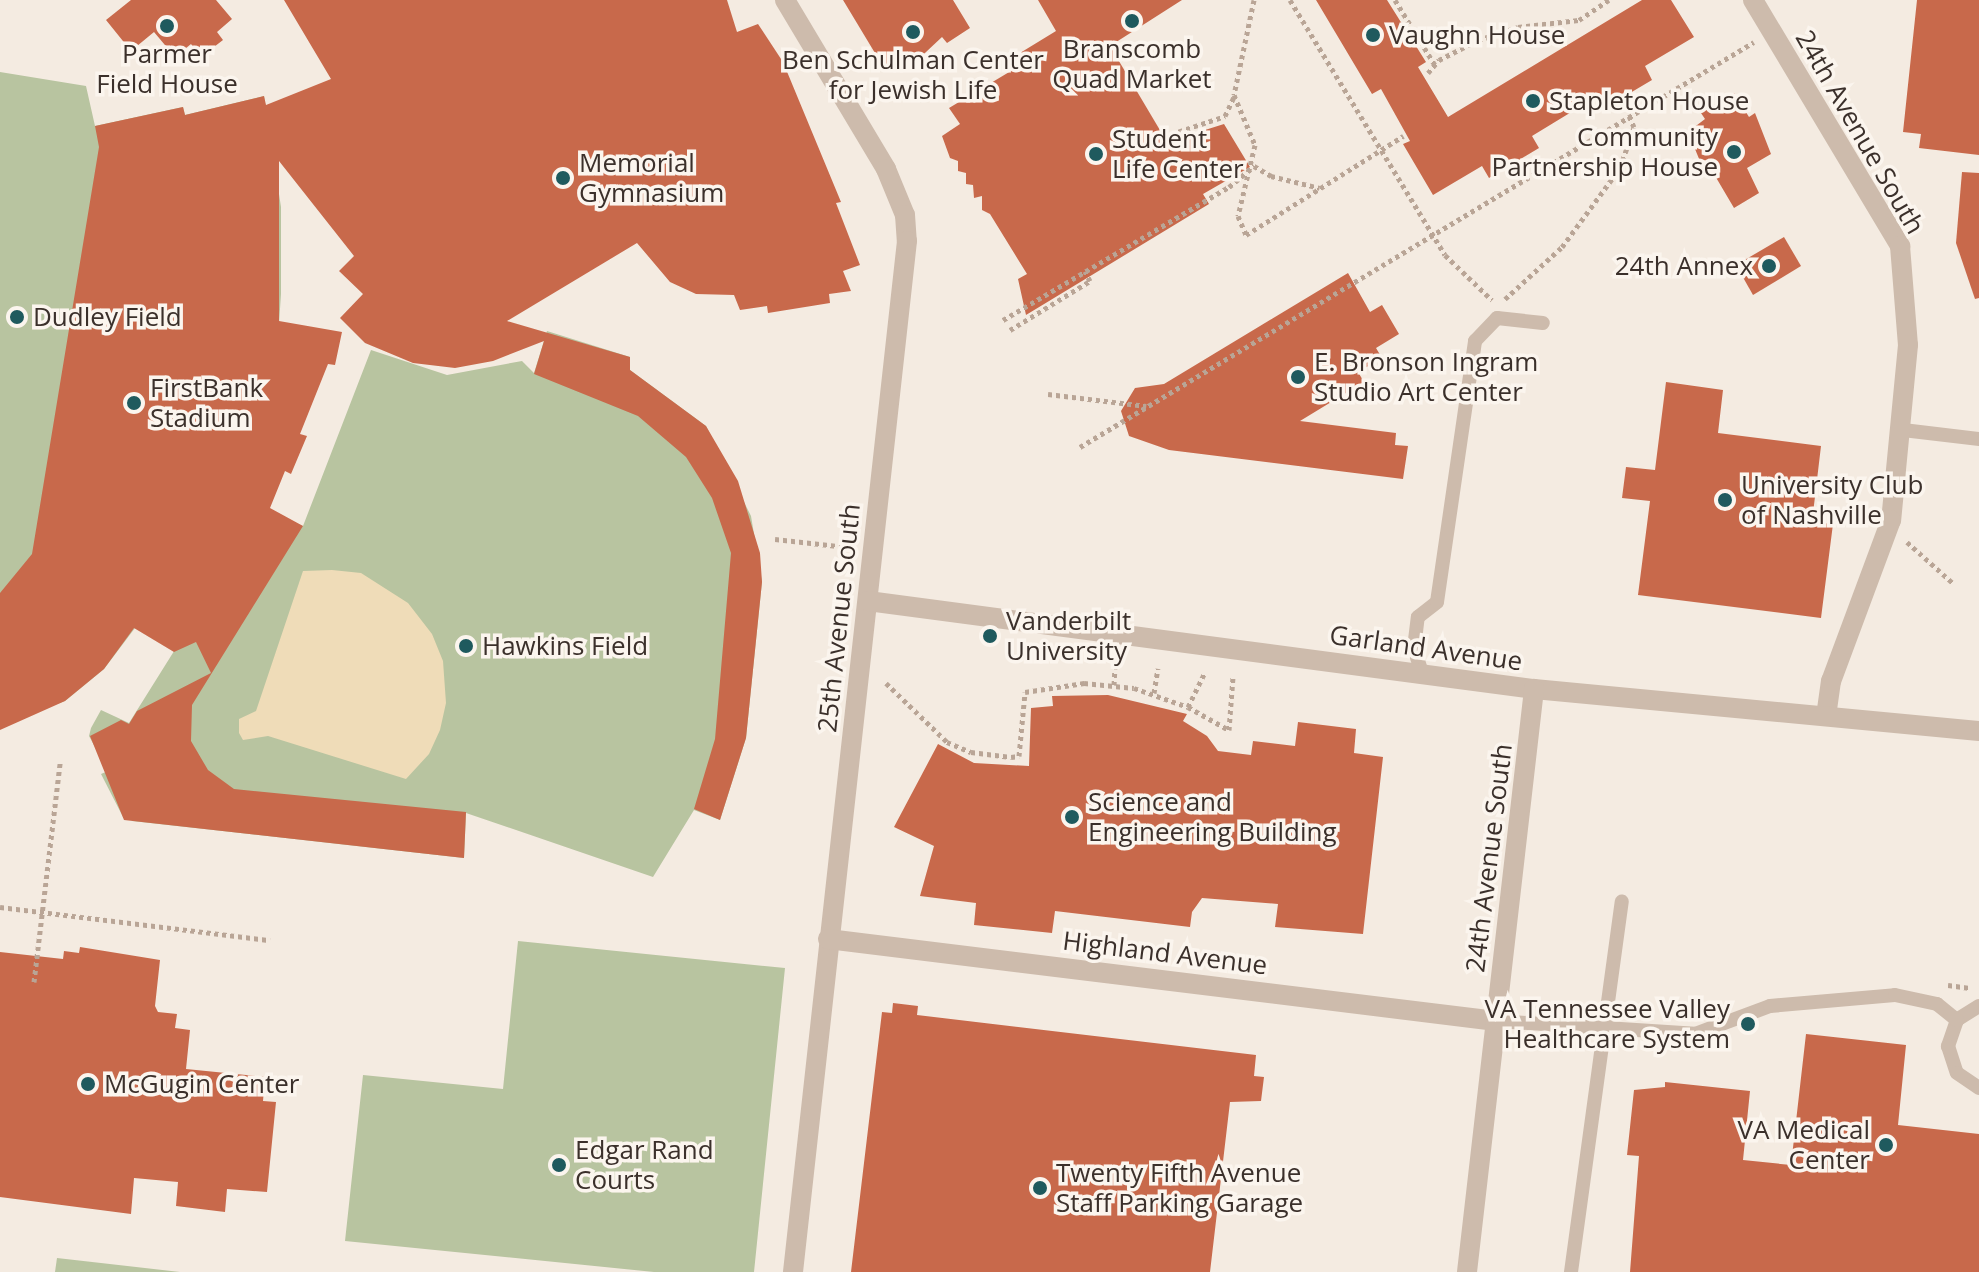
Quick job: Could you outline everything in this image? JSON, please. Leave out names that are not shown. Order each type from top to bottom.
[{"type":"street","name":"25th Avenue South","points":[[785,0],[886,169],[905,215],[907,258],[828,939],[793,1272]]},
{"type":"street","name":"24th Avenue South","points":[[1753,0],[1900,246],[1908,345],[1903,430],[1891,520],[1831,681],[1826,716]]},
{"type":"street","name":"Garland Avenue","points":[[868,601],[1534,689],[1979,731]]},
{"type":"street","name":"24th Avenue South","points":[[1467,1272],[1534,689]]},
{"type":"street","name":"Highland Avenue","points":[[828,939],[1496,1021]]},
{"type":"lane","points":[[1422,673],[1414,648],[1418,617],[1437,602],[1475,341],[1497,318],[1543,323]]},
{"type":"lane","points":[[1903,430],[1979,439]]},
{"type":"lane","points":[[1571,1272],[1622,901]]},
{"type":"lane","points":[[1496,1021],[1604,1032],[1695,1034],[1770,1006],[1895,995],[1937,1004],[1957,1020]]},
{"type":"lane","points":[[1979,1006],[1957,1020],[1950,1032],[1950,1061],[1967,1083],[1979,1088]]},
{"type":"path","points":[[1171,134],[1225,116],[1234,95],[1254,0]]},
{"type":"path","points":[[1290,0],[1433,236],[1478,290],[1497,302],[1504,300],[1562,247],[1620,168],[1634,127],[1629,116]]},
{"type":"path","points":[[1395,0],[1435,65]]},
{"type":"path","points":[[1428,73],[1435,65],[1478,40],[1518,27],[1579,20],[1607,1]]},
{"type":"path","points":[[1080,447],[1755,41]]},
{"type":"path","points":[[1234,95],[1255,145],[1254,166],[1238,216],[1246,235],[1403,136]]},
{"type":"path","points":[[1254,166],[1271,176],[1321,188]]},
{"type":"path","points":[[1003,320],[1229,187],[1254,166]]},
{"type":"path","points":[[1010,330],[1090,281],[1085,271]]},
{"type":"path","points":[[1048,394],[1149,406]]},
{"type":"path","points":[[775,539],[847,547]]},
{"type":"path","points":[[1906,541],[1954,584]]},
{"type":"path","points":[[1114,685],[1115,663]]},
{"type":"path","points":[[1154,693],[1158,668]]},
{"type":"path","points":[[1188,707],[1204,674]]},
{"type":"path","points":[[886,683],[947,742],[997,757],[1019,756],[1025,692],[1065,684],[1114,685],[1154,693],[1188,707],[1229,730],[1233,677]]},
{"type":"path","points":[[34,982],[60,763]]},
{"type":"path","points":[[0,907],[270,940]]},
{"type":"green space","name":"Hawkins Field","points":[[0,72],[86,86],[95,126],[183,107],[185,115],[264,96],[281,207],[281,294],[278,339],[244,502],[303,526],[371,350],[447,375],[522,361],[534,373],[547,331],[630,357],[630,370],[706,426],[751,516],[762,582],[746,738],[720,820],[694,810],[653,877],[466,813],[464,858],[132,821],[130,815],[123,817],[101,774],[108,771],[89,736],[91,728],[101,710],[129,723],[181,640],[135,628],[104,669],[65,701],[0,725]]},
{"type":"green space","name":"Edgar Rand Courts","points":[[518,941],[785,968],[754,1272],[654,1272],[345,1241],[363,1075],[503,1089]]},
{"type":"green space","points":[[57,1258],[180,1272],[55,1272]]},
{"type":"sand","points":[[303,571],[361,573],[408,603],[432,634],[443,661],[446,703],[440,730],[429,754],[406,779],[268,736],[243,740],[239,733],[239,719],[256,711]]},
{"type":"building","name":"Parmer Field House","points":[[131,0],[216,0],[232,19],[217,32],[223,40],[201,57],[191,44],[175,57],[154,32],[131,51],[106,20]]},
{"type":"building","points":[[284,0],[727,0],[737,32],[758,24],[783,62],[841,202],[836,203],[860,265],[843,271],[851,291],[829,294],[830,303],[768,313],[767,306],[740,310],[734,295],[696,294],[670,282],[637,243],[507,321],[630,357],[630,370],[706,426],[738,481],[760,553],[762,582],[746,738],[720,820],[694,809],[715,739],[731,553],[712,498],[686,457],[638,416],[534,374],[544,341],[493,361],[455,368],[413,363],[365,343],[340,318],[363,294],[339,271],[354,256],[279,161],[279,321],[342,332],[335,365],[328,364],[300,434],[307,436],[291,474],[285,471],[270,508],[303,526],[192,705],[191,741],[208,770],[234,789],[466,812],[464,858],[124,820],[90,736],[121,720],[129,724],[137,711],[211,673],[196,642],[174,652],[134,628],[104,669],[65,701],[0,730],[0,593],[32,554],[99,147],[95,126],[183,107],[185,115],[264,96],[266,105],[331,79]]},
{"type":"building","name":"Ben Schulman Center for Jewish Life","points":[[843,0],[953,0],[970,28],[947,43],[942,37],[910,67],[900,56],[884,68]]},
{"type":"building","name":"Student Life Center","points":[[1038,0],[1182,0],[1110,46],[1167,142],[1224,124],[1250,167],[1203,194],[1209,204],[1026,315],[1018,279],[1027,274],[990,214],[982,210],[982,196],[974,198],[973,185],[966,184],[966,173],[958,171],[958,161],[950,158],[942,136],[960,124],[949,108],[1026,62],[1020,53],[1056,31]]},
{"type":"building","name":"Stapleton House","points":[[1316,0],[1387,0],[1426,62],[1418,67],[1448,117],[1642,0],[1671,0],[1694,37],[1645,66],[1652,80],[1603,109],[1596,97],[1532,136],[1539,148],[1489,178],[1482,166],[1433,195],[1403,144],[1410,141],[1381,89],[1372,94]]},
{"type":"building","points":[[1917,0],[1979,0],[1979,155],[1919,148],[1921,134],[1903,132]]},
{"type":"building","name":"Community Partnership House","points":[[1734,93],[1749,117],[1755,113],[1771,154],[1747,168],[1759,193],[1734,208],[1711,169],[1702,166],[1688,132],[1705,119],[1701,113]]},
{"type":"building","points":[[1962,172],[1979,173],[1979,298],[1975,299],[1956,243]]},
{"type":"building","name":"24th Annex","points":[[1784,237],[1801,266],[1753,295],[1736,265]]},
{"type":"building","name":"E. Bronson Ingram Studio Art Center","points":[[1348,273],[1370,312],[1382,305],[1399,334],[1376,348],[1382,358],[1358,372],[1364,382],[1300,421],[1396,433],[1395,445],[1408,446],[1403,479],[1169,450],[1129,436],[1121,411],[1135,388],[1164,384]]},
{"type":"building","name":"University Club of Nashville","points":[[1666,382],[1723,390],[1718,433],[1821,446],[1812,522],[1833,524],[1821,618],[1638,595],[1650,501],[1622,498],[1626,467],[1655,470]]},
{"type":"building","name":"Science and Engineering Building","points":[[1108,695],[1187,714],[1183,721],[1207,736],[1218,751],[1251,755],[1253,741],[1295,746],[1298,722],[1356,729],[1354,753],[1383,757],[1363,934],[1275,927],[1278,904],[1202,898],[1192,912],[1190,927],[1055,911],[1052,933],[974,925],[976,903],[920,896],[934,846],[894,827],[938,744],[974,763],[1029,766],[1031,708],[1053,706],[1052,696]]},
{"type":"building","name":"McGugin Center","points":[[80,947],[160,960],[155,1006],[158,1012],[177,1014],[175,1028],[190,1030],[186,1069],[265,1077],[263,1101],[276,1102],[267,1192],[227,1189],[225,1212],[176,1206],[178,1182],[134,1178],[131,1214],[0,1197],[0,952],[63,959],[64,951],[79,953]]},
{"type":"building","name":"Twenty Fifth Avenue Staff Parking Garage","points":[[893,1003],[918,1006],[917,1015],[1256,1055],[1254,1076],[1264,1077],[1261,1101],[1230,1102],[1210,1272],[851,1272],[882,1012],[892,1013]]},
{"type":"building","name":"VA Medical Center","points":[[1806,1034],[1906,1045],[1898,1125],[1979,1134],[1979,1272],[1630,1272],[1639,1156],[1627,1155],[1634,1090],[1665,1087],[1665,1082],[1750,1091],[1743,1160],[1791,1165]]},
{"type":"place","name":"Branscomb Quad Market","points":[[1132,21]]},
{"type":"place","name":"Parmer Field House","points":[[167,26]]},
{"type":"place","name":"Ben Schulman Center for Jewish Life","points":[[913,32]]},
{"type":"place","name":"Vaughn House","points":[[1373,35]]},
{"type":"place","name":"Stapleton House","points":[[1533,101]]},
{"type":"place","name":"Community Partnership House","points":[[1734,152]]},
{"type":"place","name":"Student Life Center","points":[[1096,154]]},
{"type":"place","name":"Memorial Gymnasium","points":[[563,178]]},
{"type":"place","name":"24th Annex","points":[[1769,266]]},
{"type":"place","name":"Dudley Field","points":[[17,317]]},
{"type":"place","name":"E. Bronson Ingram Studio Art Center","points":[[1298,377]]},
{"type":"place","name":"FirstBank Stadium","points":[[134,403]]},
{"type":"place","name":"University Club of Nashville","points":[[1725,500]]},
{"type":"place","name":"Vanderbilt University","points":[[990,636]]},
{"type":"place","name":"Hawkins Field","points":[[466,646]]},
{"type":"place","name":"Science and Engineering Building","points":[[1072,817]]},
{"type":"place","name":"VA Tennessee Valley Healthcare System","points":[[1748,1024]]},
{"type":"place","name":"McGugin Center","points":[[88,1084]]},
{"type":"place","name":"VA Medical Center","points":[[1886,1145]]},
{"type":"place","name":"Edgar Rand Courts","points":[[559,1165]]},
{"type":"place","name":"Twenty Fifth Avenue Staff Parking Garage","points":[[1040,1188]]}]
